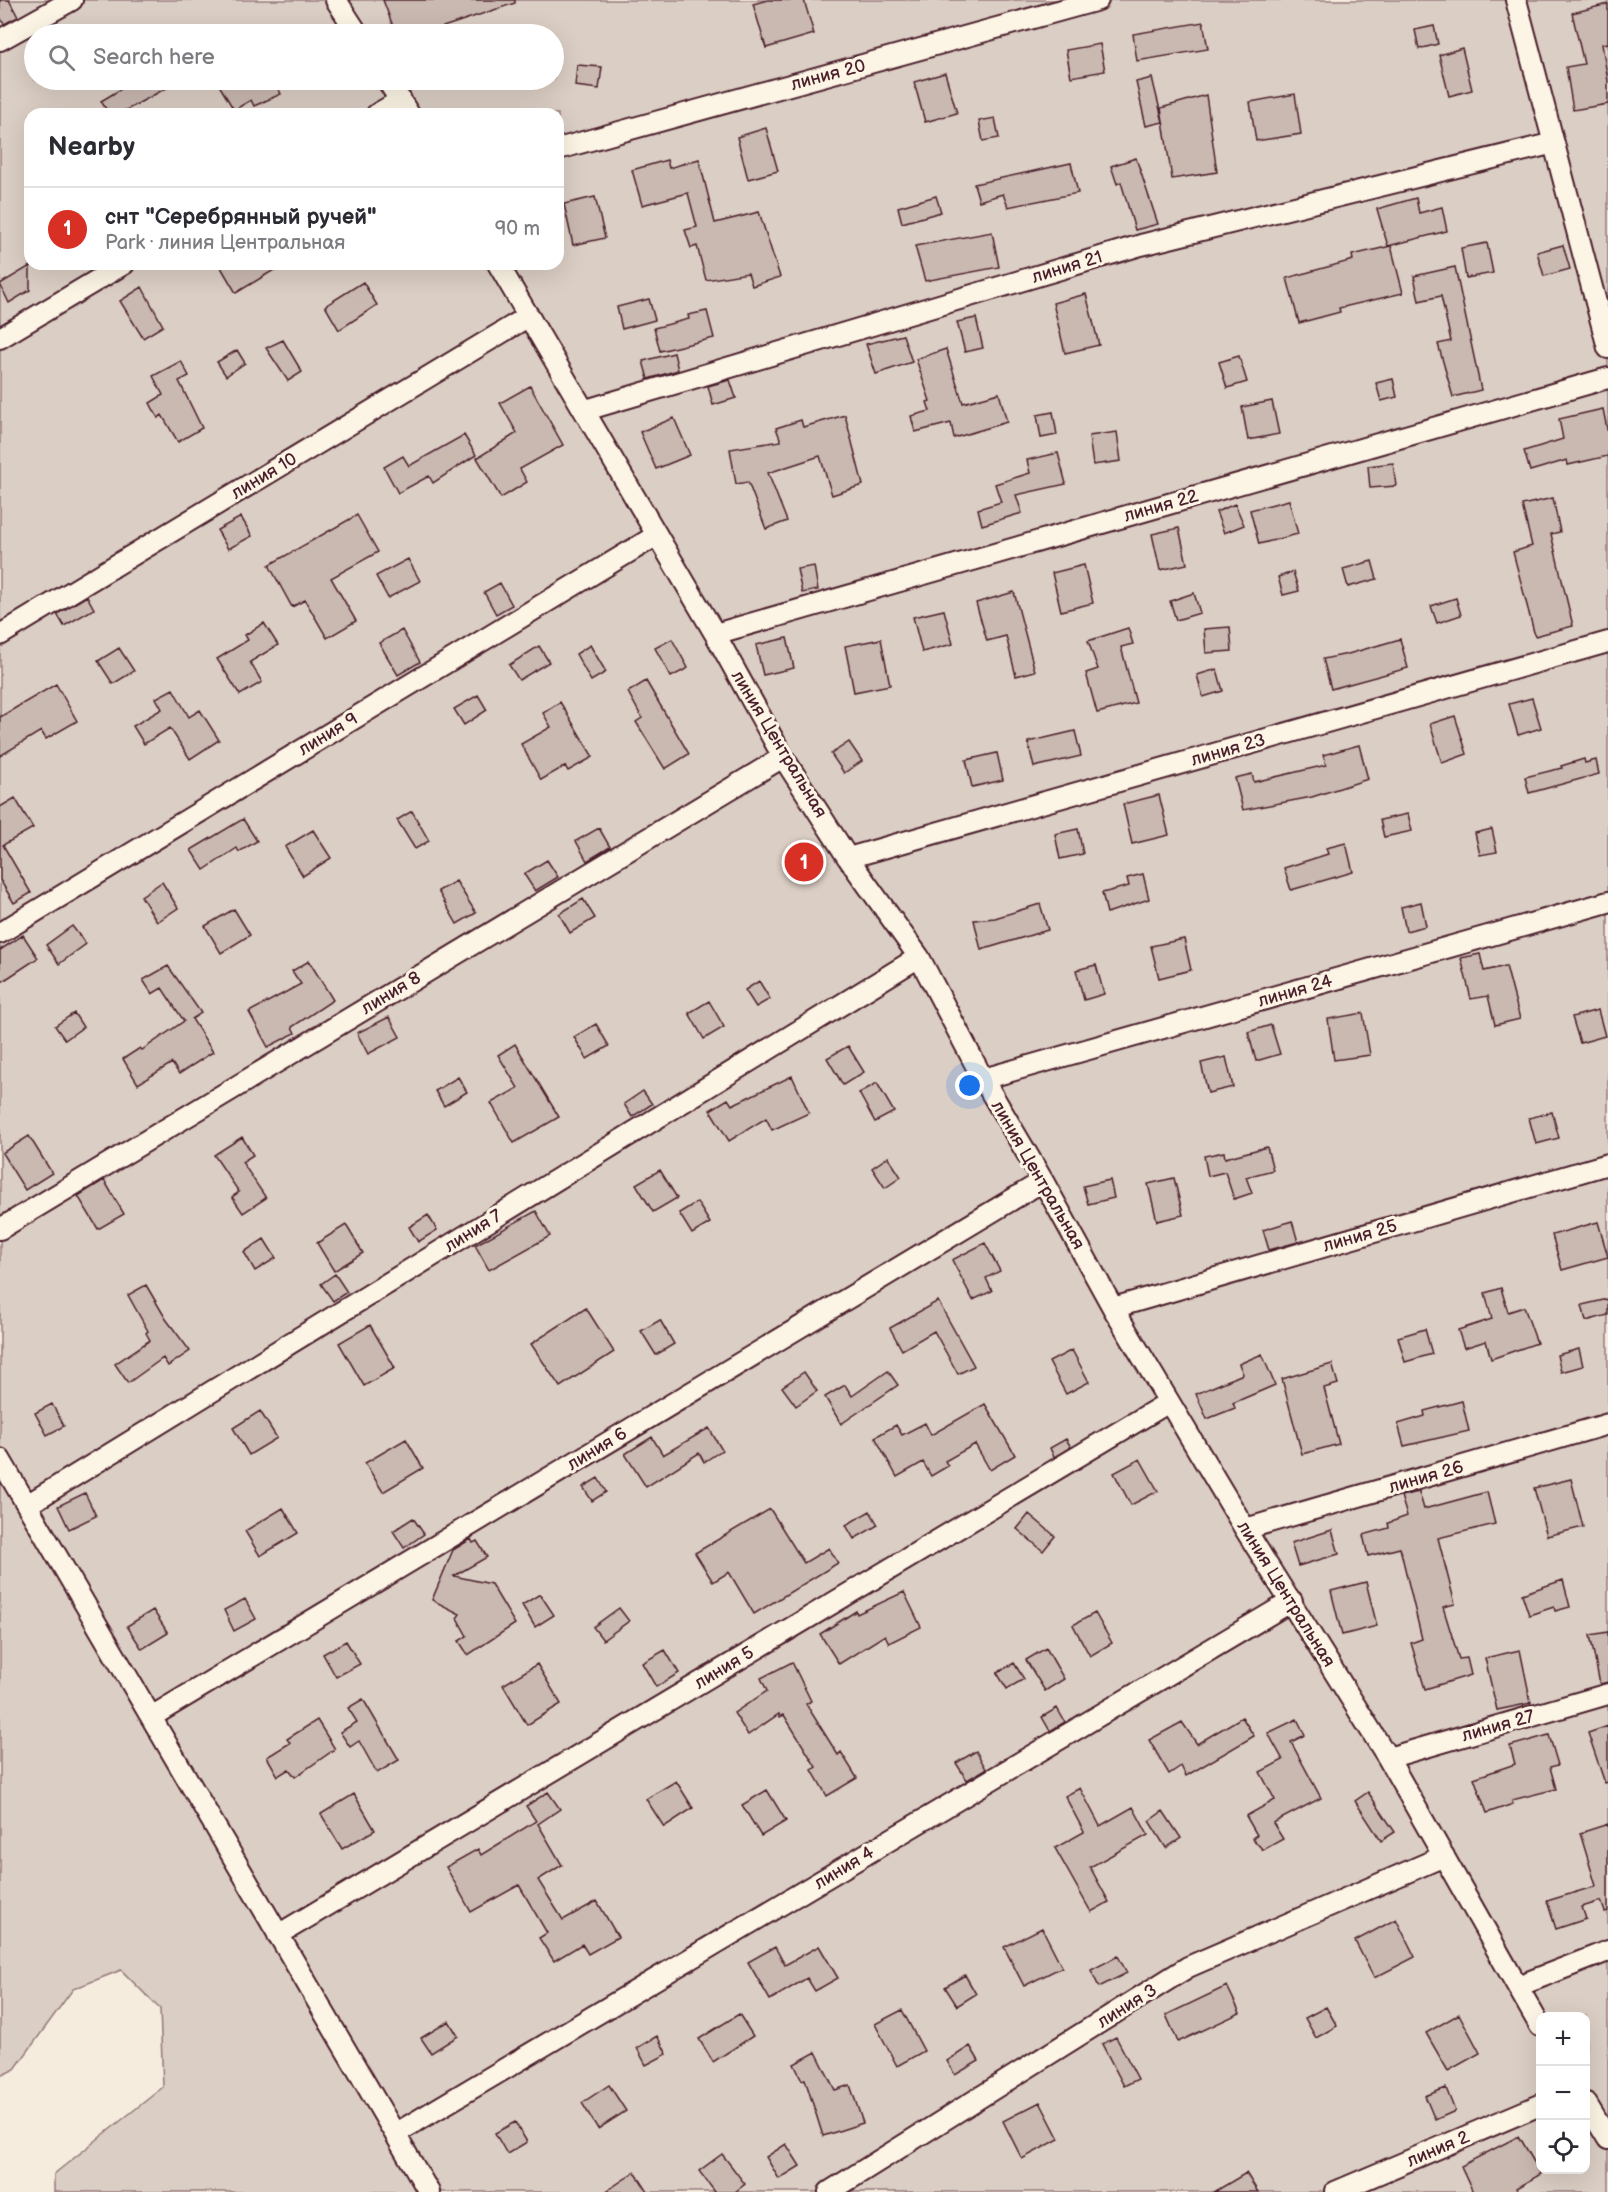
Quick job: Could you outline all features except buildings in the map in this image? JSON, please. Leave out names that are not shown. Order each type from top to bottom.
[{"type":"street","points":[[29,24],[72,0]]},
{"type":"street","points":[[336,0],[352,24]]},
{"type":"street","name":"линия 20","points":[[564,147],[1098,0]]},
{"type":"street","points":[[1516,0],[1608,348]]},
{"type":"street","points":[[0,40],[24,27]]},
{"type":"street","points":[[394,90],[405,107]]},
{"type":"street","name":"линия 21","points":[[586,410],[1141,245],[1554,143]]},
{"type":"street","points":[[0,338],[114,270]]},
{"type":"street","name":"линия Центральная","points":[[502,270],[586,410],[783,757],[848,858],[919,957],[982,1079],[1043,1181],[1113,1308],[1245,1529],[1388,1758],[1536,2019]]},
{"type":"street","name":"линия 10","points":[[0,636],[529,316]]},
{"type":"street","name":"линия 22","points":[[715,634],[1608,378]]},
{"type":"street","name":"линия 9","points":[[0,933],[657,535]]},
{"type":"street","name":"линия 23","points":[[848,858],[1608,642]]},
{"type":"street","name":"линия 8","points":[[0,1229],[783,757]]},
{"type":"street","name":"линия 24","points":[[982,1079],[1608,902]]},
{"type":"street","name":"линия 7","points":[[27,1505],[919,957]]},
{"type":"street","name":"линия 25","points":[[1113,1308],[1608,1164]]},
{"type":"street","name":"линия 6","points":[[151,1717],[1043,1181]]},
{"type":"street","name":"линия 5","points":[[278,1935],[1169,1402]]},
{"type":"street","name":"линия 26","points":[[1245,1529],[1608,1424]]},
{"type":"street","points":[[0,1459],[429,2192]]},
{"type":"street","name":"линия 4","points":[[395,2134],[1292,1601]]},
{"type":"street","name":"линия 27","points":[[1388,1758],[1608,1694]]},
{"type":"street","name":"линия 3","points":[[829,2192],[1188,1967],[1444,1856]]},
{"type":"street","points":[[1518,1986],[1608,1951]]},
{"type":"street","name":"линия 2","points":[[1335,2192],[1536,2107]]},
{"type":"street","points":[[1590,2110],[1608,2139]]},
{"type":"shaded area","points":[[0,0],[1608,0],[1608,2192],[54,2192],[54,2174],[163,2087],[160,2009],[121,1970],[73,1989],[15,2069],[0,2076]]},
{"type":"place","name":"снт \"Серебрянный ручей\"","points":[[804,862]]}]
